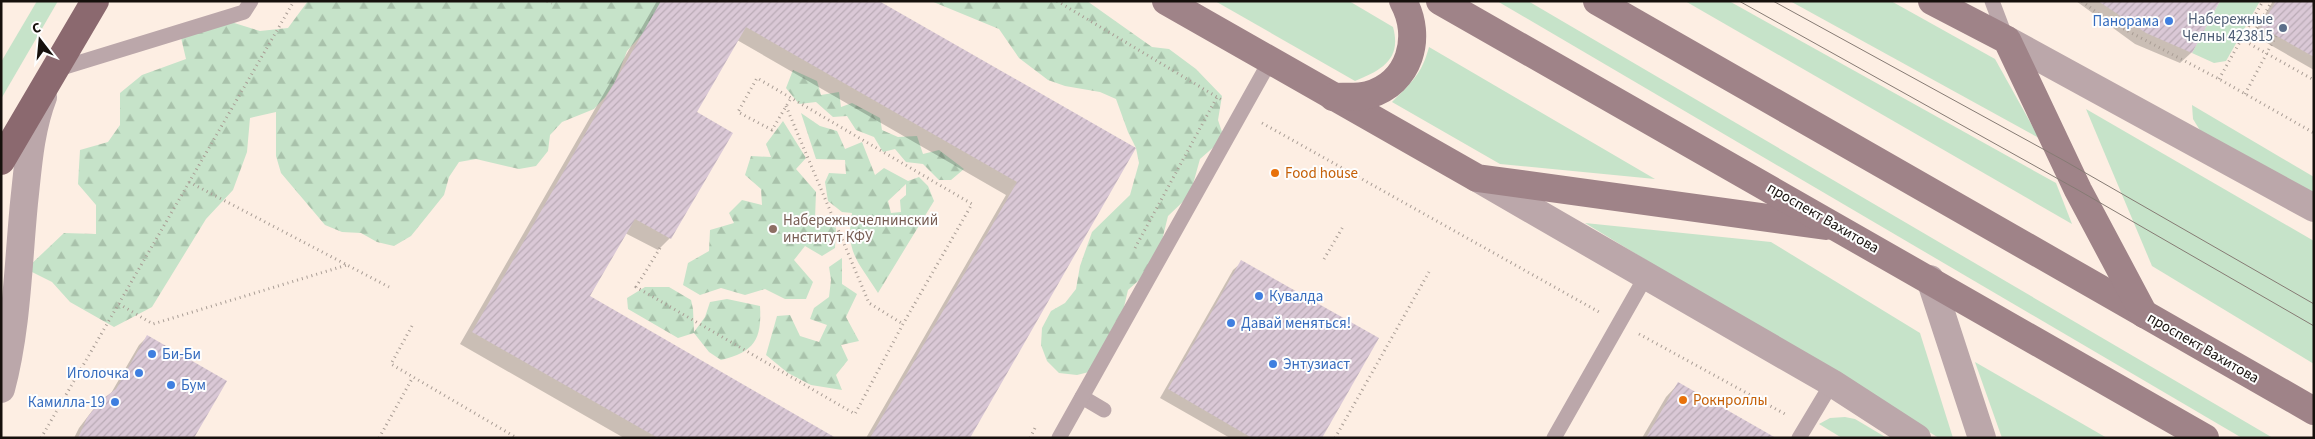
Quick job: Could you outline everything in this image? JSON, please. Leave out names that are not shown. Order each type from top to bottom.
[{"type":"main road","points":[[1,161],[95,1]]},
{"type":"main road","points":[[1166,1],[1477,178],[1840,228]]},
{"type":"main road","points":[[1333,96],[1367,95],[1389,84],[1407,63],[1414,37],[1408,10],[1403,1]]},
{"type":"main road","name":"проспект Вахитова","points":[[1440,1],[1930,279],[2205,438]]},
{"type":"main road","name":"проспект Вахитова","points":[[1598,1],[2314,411]]},
{"type":"main road","points":[[1932,1],[2007,40],[2071,175],[2144,314]]},
{"type":"street","points":[[2007,40],[2314,208]]},
{"type":"street","points":[[1,389],[10,356],[29,156],[38,113],[54,71]]},
{"type":"street","points":[[1477,178],[1832,383],[1918,438]]},
{"type":"street","points":[[1930,279],[1982,438]]},
{"type":"lane","points":[[54,71],[244,12],[251,1]]},
{"type":"lane","points":[[1992,1],[2007,40]]},
{"type":"lane","points":[[1059,438],[1270,61]]},
{"type":"lane","points":[[1554,438],[1646,276]]},
{"type":"lane","points":[[1803,432],[1832,383]]},
{"type":"lane","points":[[1082,397],[1104,410]]},
{"type":"path","points":[[41,438],[294,1]]},
{"type":"path","points":[[547,1],[552,3]]},
{"type":"path","points":[[1057,1],[1242,112],[1619,323],[1803,432]]},
{"type":"path","points":[[2082,1],[2105,19],[2219,79],[2314,133]]},
{"type":"path","points":[[2219,79],[2263,1]]},
{"type":"path","points":[[2272,1],[2248,43],[2314,80]]},
{"type":"path","points":[[2245,94],[2276,36]]},
{"type":"path","points":[[660,248],[636,287],[855,414],[903,324],[972,204],[757,78],[738,112],[772,130],[791,98]]},
{"type":"path","points":[[786,105],[869,303],[903,324]]},
{"type":"path","points":[[189,182],[389,287]]},
{"type":"path","points":[[1324,259],[1344,225]]},
{"type":"path","points":[[119,304],[153,324],[347,265]]},
{"type":"path","points":[[1335,438],[1429,272]]},
{"type":"path","points":[[412,326],[391,364],[517,438]]},
{"type":"path","points":[[379,438],[414,377]]},
{"type":"green space","points":[[37,1],[58,1],[1,99],[1,62]]},
{"type":"green space","points":[[308,1],[667,1],[661,13],[627,51],[615,82],[605,97],[594,109],[562,122],[550,135],[548,151],[536,166],[519,169],[476,159],[459,162],[449,177],[444,195],[411,236],[394,246],[377,242],[361,233],[342,232],[325,225],[281,173],[276,156],[276,112],[250,118],[247,152],[233,190],[206,219],[152,307],[114,327],[70,302],[52,282],[26,269],[64,233],[96,234],[96,205],[78,184],[80,150],[108,142],[120,125],[120,93],[142,75],[186,59],[179,29],[231,22],[260,31],[288,28]]},
{"type":"green space","points":[[931,1],[1087,1],[1152,47],[1169,49],[1196,69],[1222,96],[1218,120],[1224,138],[1200,159],[1190,195],[1168,216],[1156,265],[1128,290],[1120,324],[1093,371],[1077,375],[1059,373],[1047,361],[1041,345],[1042,328],[1051,311],[1065,303],[1076,289],[1080,266],[1092,232],[1130,195],[1139,163],[1136,148],[1116,99],[1100,92],[1065,86],[1048,80],[1019,58],[999,29]]},
{"type":"green space","points":[[1215,1],[1349,1],[1393,27],[1395,48],[1392,56],[1381,68],[1355,81]]},
{"type":"green space","points":[[1497,1],[1528,1],[2273,438],[2242,438]]},
{"type":"green space","points":[[1685,1],[1729,1],[2056,183],[2072,224]]},
{"type":"green space","points":[[1790,1],[1891,1],[1995,59],[2039,138]]},
{"type":"green space","points":[[2220,1],[2260,1],[2226,61],[2214,63],[2192,53]]},
{"type":"green space","points":[[1429,47],[1655,179],[1500,164],[1392,102],[1419,71]]},
{"type":"green space","points":[[793,70],[817,81],[821,95],[839,92],[841,107],[852,103],[880,118],[882,130],[898,137],[917,136],[923,154],[939,150],[964,169],[951,180],[939,180],[923,164],[906,162],[895,149],[883,152],[874,137],[856,130],[847,116],[833,117],[816,102],[799,104],[786,88]]},
{"type":"green space","points":[[2192,105],[2314,177],[2314,201],[2201,132],[2193,119]]},
{"type":"green space","points":[[2086,109],[2314,241],[2314,364],[2152,266]]},
{"type":"green space","points":[[801,113],[820,126],[837,131],[845,149],[862,142],[875,175],[884,168],[908,181],[919,177],[928,186],[934,201],[878,293],[859,264],[852,247],[850,227],[852,213],[842,212],[828,201],[825,182],[829,173],[846,174],[845,160],[816,159]],"holes":[[[906,184],[906,195],[900,200],[901,212],[891,213],[888,201]]]},
{"type":"green space","points":[[783,121],[806,158],[796,169],[816,192],[815,219],[836,228],[835,248],[822,256],[805,246],[794,260],[813,282],[806,299],[785,299],[765,289],[745,295],[721,288],[700,295],[683,285],[688,263],[709,251],[710,230],[734,223],[729,213],[742,200],[762,205],[761,189],[745,175],[751,156],[771,157],[766,144]]},
{"type":"green space","points":[[1585,223],[1771,242],[1920,333],[1953,438],[1939,438]]},
{"type":"green space","points":[[842,258],[842,284],[857,294],[846,317],[859,341],[841,345],[848,360],[836,375],[842,390],[811,385],[788,373],[766,355],[777,316],[790,315],[800,336],[819,342],[827,325],[810,319],[814,308],[829,297],[831,280],[829,267]]},
{"type":"green space","points":[[645,287],[669,287],[691,300],[694,332],[705,317],[710,302],[727,299],[760,306],[759,328],[754,343],[741,353],[721,360],[709,352],[694,333],[678,338],[628,309],[627,298]]},
{"type":"green space","points":[[1975,362],[2107,438],[2002,438]]},
{"type":"green space","points":[[1845,417],[1855,419],[1887,438],[1842,438],[1819,424],[1830,418]]},
{"type":"building","points":[[661,1],[879,1],[1136,148],[970,438],[870,438],[1017,182],[746,27],[697,112],[733,133],[671,239],[635,219],[590,296],[836,438],[658,438],[472,332]]},
{"type":"building","name":"Панорама","points":[[2098,1],[2220,1],[2192,53],[2146,33]]},
{"type":"building","points":[[2276,1],[2314,1],[2314,57],[2261,27]]},
{"type":"building","name":"Энтузиаст","points":[[1241,260],[1379,338],[1322,438],[1252,438],[1168,389]]},
{"type":"building","name":"Бум","points":[[147,335],[227,381],[194,438],[78,438],[87,418],[100,401],[116,389]]},
{"type":"building","points":[[1678,382],[1776,438],[1646,438]]},
{"type":"tram line","points":[[1739,1],[2078,190],[2314,326]]},
{"type":"tram line","points":[[1773,1],[2063,160],[2314,304]]},
{"type":"place","name":"Панорама","points":[[2169,21]]},
{"type":"place","name":"Набережные Челны 423815","points":[[2283,28]]},
{"type":"place","name":"Food house","points":[[1275,173]]},
{"type":"place","name":"Набережночелнинский институт КФУ","points":[[773,229]]},
{"type":"place","name":"Кувалда","points":[[1259,296]]},
{"type":"place","name":"Давай меняться!","points":[[1231,323]]},
{"type":"place","name":"Би-Би","points":[[152,354]]},
{"type":"place","name":"Энтузиаст","points":[[1273,364]]},
{"type":"place","name":"Иголочка","points":[[139,373]]},
{"type":"place","name":"Бум","points":[[171,385]]},
{"type":"place","name":"Рокнроллы","points":[[1683,400]]},
{"type":"place","name":"Камилла-19","points":[[115,402]]}]
